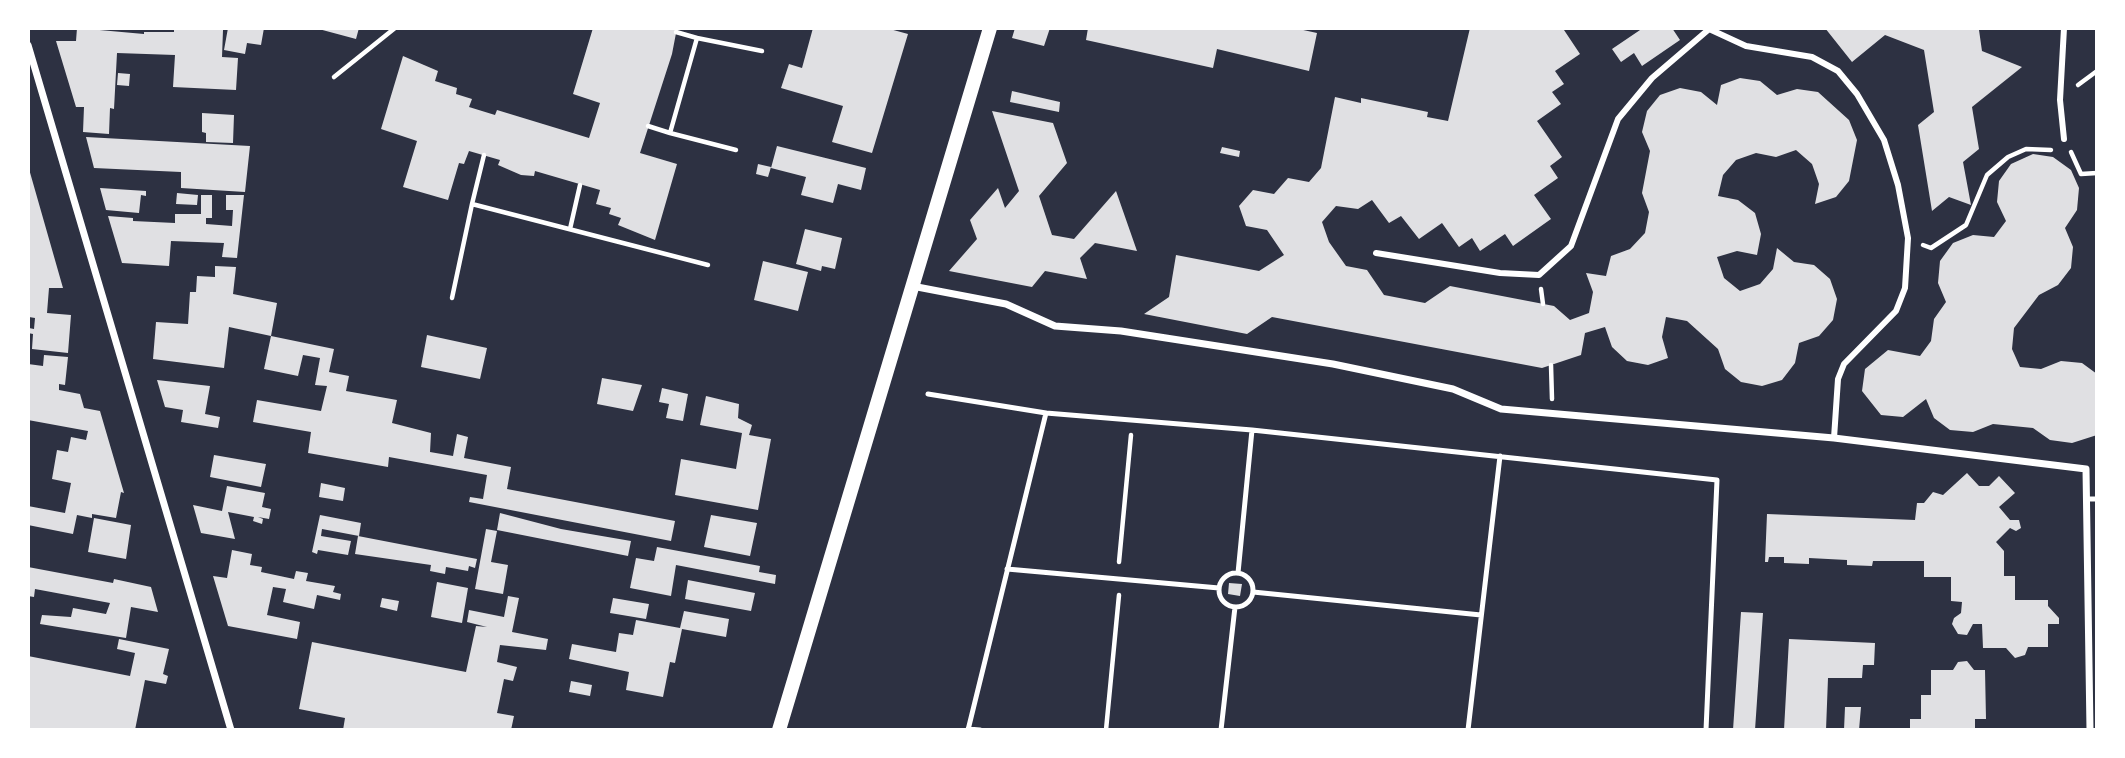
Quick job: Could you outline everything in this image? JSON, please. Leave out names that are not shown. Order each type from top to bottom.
[{"type":"main road","points":[[779,730],[990,28]]},
{"type":"street","points":[[2064,28],[2060,100],[2064,139]]},
{"type":"street","points":[[1376,253],[1500,273],[1539,275],[1572,246],[1618,119],[1652,78],[1707,29],[1746,46],[1812,57],[1838,71],[1857,94],[1884,140],[1898,185],[1908,241],[1905,288],[1896,311],[1844,365],[1838,379],[1834,438]]},
{"type":"street","points":[[28,45],[231,730]]},
{"type":"street","points":[[912,286],[1013,306],[1055,327],[1121,331],[1334,364],[1453,389],[1501,409],[1834,438],[2086,469],[2090,730]]},
{"type":"lane","points":[[929,394],[1046,413],[1252,430],[1717,480],[1706,730]]},
{"type":"lane","points":[[980,730],[968,729],[1046,413]]},
{"type":"lane","points":[[1238,573],[1252,430]]},
{"type":"lane","points":[[1468,730],[1500,456]]},
{"type":"lane","points":[[2087,499],[2097,499]]},
{"type":"lane","points":[[1007,569],[1219,588]]},
{"type":"lane","points":[[1238,573],[1249,579],[1253,592],[1247,603],[1235,607],[1221,598],[1219,588],[1225,577],[1238,573]]},
{"type":"lane","points":[[1253,592],[1481,615]]},
{"type":"lane","points":[[1221,730],[1235,607]]},
{"type":"path","points":[[334,77],[395,28]]},
{"type":"path","points":[[676,32],[762,51]]},
{"type":"path","points":[[670,133],[697,37]]},
{"type":"path","points":[[648,126],[736,150]]},
{"type":"path","points":[[1908,241],[1931,247],[1966,225],[1987,175],[2008,157],[2035,148]]},
{"type":"path","points":[[452,298],[484,155]]},
{"type":"path","points":[[2075,163],[2081,174],[2097,173]]},
{"type":"path","points":[[570,229],[580,184]]},
{"type":"path","points":[[472,204],[708,265]]},
{"type":"path","points":[[1551,365],[1551,415]]},
{"type":"building","points":[[77,28],[144,34],[174,32],[174,28],[223,30],[222,57],[238,58],[236,90],[173,87],[175,55],[117,53],[114,109],[110,108],[109,134],[83,132],[84,107],[76,107],[56,41],[76,41]]},
{"type":"building","points":[[228,28],[264,28],[261,45],[247,43],[245,54],[224,50]]},
{"type":"building","points":[[315,28],[359,28],[356,39]]},
{"type":"building","points":[[593,28],[677,28],[672,54],[640,153],[677,164],[655,240],[618,225],[621,218],[609,214],[611,208],[596,204],[600,190],[535,171],[534,176],[521,175],[498,165],[500,160],[469,151],[464,164],[459,163],[448,200],[403,187],[417,141],[381,129],[403,56],[438,71],[435,81],[457,88],[456,94],[472,99],[469,107],[495,115],[497,110],[589,138],[600,103],[573,94]]},
{"type":"building","points":[[813,28],[886,28],[908,34],[872,153],[832,142],[843,106],[781,88],[789,64],[802,68]]},
{"type":"building","points":[[1015,28],[1050,28],[1044,46],[1012,38]]},
{"type":"building","points":[[1088,28],[1294,28],[1317,33],[1309,71],[1217,49],[1213,68],[1086,40]]},
{"type":"building","points":[[1470,28],[1566,28],[1564,30],[1580,54],[1555,71],[1564,84],[1552,92],[1561,104],[1537,121],[1562,157],[1550,166],[1558,178],[1534,195],[1551,219],[1513,246],[1505,234],[1480,251],[1472,238],[1459,247],[1442,223],[1419,239],[1401,216],[1389,223],[1372,200],[1358,209],[1336,206],[1322,222],[1329,242],[1346,266],[1367,270],[1384,295],[1425,303],[1450,286],[1554,306],[1570,320],[1589,313],[1593,292],[1586,273],[1606,276],[1611,256],[1630,249],[1645,233],[1649,212],[1642,193],[1650,151],[1642,132],[1647,111],[1660,95],[1680,88],[1701,92],[1717,105],[1721,85],[1740,78],[1760,81],[1777,95],[1797,89],[1818,92],[1849,120],[1857,140],[1849,181],[1836,197],[1815,204],[1819,184],[1812,164],[1796,150],[1776,157],[1756,153],[1736,160],[1723,175],[1718,196],[1738,200],[1755,213],[1761,234],[1757,255],[1737,251],[1717,257],[1724,278],[1740,291],[1760,284],[1773,269],[1777,248],[1794,262],[1814,265],[1830,279],[1837,299],[1833,320],[1819,336],[1799,343],[1795,363],[1782,380],[1762,386],[1741,382],[1725,369],[1718,349],[1687,321],[1666,317],[1662,337],[1668,358],[1648,365],[1627,361],[1612,347],[1605,327],[1585,333],[1581,355],[1542,368],[1272,317],[1247,334],[1144,314],[1169,297],[1176,255],[1259,271],[1284,255],[1267,230],[1246,226],[1239,206],[1253,190],[1274,194],[1288,178],[1309,182],[1321,168],[1335,97],[1361,103],[1361,98],[1428,112],[1427,117],[1448,121]]},
{"type":"building","points":[[1643,28],[1672,28],[1680,40],[1642,66],[1634,53],[1621,62],[1612,49]]},
{"type":"building","points":[[1825,28],[1974,28],[1979,30],[1982,51],[2022,67],[1972,107],[1979,149],[1963,162],[1971,205],[1949,197],[1932,211],[1918,125],[1934,112],[1924,50],[1885,35],[1852,62]]},
{"type":"building","points":[[118,73],[130,74],[129,86],[117,85]]},
{"type":"building","points":[[1012,91],[1060,102],[1059,112],[1010,102]]},
{"type":"building","points":[[992,111],[1053,123],[1067,163],[1039,196],[1052,235],[1074,239],[1116,191],[1137,251],[1095,243],[1080,258],[1087,279],[1045,271],[1032,287],[949,271],[977,239],[970,220],[998,188],[1005,208],[1019,191]]},
{"type":"building","points":[[202,113],[234,115],[233,143],[206,142],[206,133],[202,132]]},
{"type":"building","points":[[86,137],[250,146],[245,192],[181,188],[181,172],[94,168]]},
{"type":"building","points":[[777,146],[866,168],[861,190],[838,184],[833,203],[801,195],[806,177],[771,168]]},
{"type":"building","points":[[1222,147],[1240,151],[1239,157],[1220,153]]},
{"type":"building","points":[[2033,154],[2053,157],[2071,170],[2079,188],[2077,210],[2065,228],[2073,247],[2071,268],[2058,285],[2039,295],[2014,328],[2012,349],[2020,367],[2041,369],[2061,361],[2082,363],[2097,374],[2097,435],[2072,443],[2050,440],[2033,428],[1993,424],[1973,432],[1950,430],[1934,418],[1926,399],[1903,417],[1881,415],[1862,391],[1865,369],[1888,350],[1920,356],[1931,341],[1934,319],[1946,302],[1938,283],[1940,261],[1953,243],[1973,235],[1994,237],[2006,221],[1997,202],[1999,181],[2011,164]]},
{"type":"building","points":[[758,164],[771,167],[768,177],[756,174]]},
{"type":"building","points":[[29,169],[63,288],[49,288],[47,313],[71,315],[68,353],[32,349],[33,334],[28,333],[29,328],[34,329],[35,318],[29,317],[28,312]]},
{"type":"building","points":[[100,188],[146,191],[146,196],[141,195],[139,213],[106,210]]},
{"type":"building","points":[[177,193],[198,195],[197,205],[176,204]]},
{"type":"building","points":[[201,195],[212,195],[212,218],[206,218],[206,224],[232,226],[233,210],[226,210],[226,195],[244,195],[237,258],[222,257],[224,243],[171,241],[169,266],[122,263],[108,216],[133,218],[133,221],[175,223],[175,214],[201,214]]},
{"type":"building","points":[[805,229],[842,238],[835,269],[822,266],[821,271],[796,264]]},
{"type":"building","points":[[763,261],[808,272],[798,311],[754,300]]},
{"type":"building","points":[[215,266],[236,267],[233,294],[277,303],[271,336],[229,327],[224,368],[153,359],[156,322],[188,324],[190,292],[196,292],[197,276],[215,277]]},
{"type":"building","points":[[427,335],[487,348],[480,379],[421,367]]},
{"type":"building","points":[[271,336],[334,349],[329,372],[349,376],[346,391],[397,400],[392,423],[431,433],[430,452],[453,456],[457,434],[468,437],[464,458],[511,467],[507,489],[675,521],[671,541],[469,502],[470,497],[483,499],[487,475],[389,457],[388,467],[308,453],[311,432],[253,422],[257,400],[321,411],[327,386],[315,385],[320,358],[303,355],[298,376],[264,369]]},
{"type":"building","points":[[44,355],[68,357],[65,385],[59,384],[59,390],[80,394],[84,408],[100,411],[124,493],[121,492],[116,518],[92,514],[92,518],[77,515],[73,534],[28,525],[28,506],[65,513],[71,483],[52,479],[57,450],[68,452],[71,437],[86,440],[88,431],[28,420],[28,364],[43,366]]},
{"type":"building","points":[[602,378],[642,385],[633,411],[597,404]]},
{"type":"building","points":[[157,380],[210,386],[205,414],[220,417],[218,428],[181,422],[183,410],[165,407]]},
{"type":"building","points":[[662,388],[688,394],[683,421],[666,418],[669,404],[659,402]]},
{"type":"building","points":[[706,396],[739,404],[738,418],[752,425],[749,435],[771,439],[758,510],[675,495],[681,459],[736,469],[742,433],[700,425]]},
{"type":"building","points":[[214,455],[266,464],[261,487],[210,477]]},
{"type":"building","points":[[1967,473],[1979,486],[1989,486],[1999,476],[2015,493],[1999,507],[2010,520],[2019,520],[2021,528],[2016,531],[2010,528],[1996,542],[2004,551],[2004,576],[2015,576],[2015,600],[2048,600],[2048,606],[2059,618],[2059,624],[2048,624],[2048,647],[2028,647],[2025,655],[2015,658],[2006,648],[1983,648],[1982,624],[1973,624],[1967,635],[1958,634],[1952,624],[1954,618],[1961,613],[1962,602],[1951,601],[1951,577],[1924,577],[1924,561],[1873,561],[1872,566],[1847,565],[1847,560],[1809,558],[1809,564],[1784,563],[1784,557],[1769,557],[1768,562],[1765,562],[1767,514],[1915,520],[1917,503],[1924,503],[1933,492],[1943,495]]},
{"type":"building","points":[[321,483],[345,488],[343,501],[319,497]]},
{"type":"building","points":[[227,486],[265,493],[262,507],[271,509],[269,519],[258,517],[263,519],[262,524],[253,521],[254,517],[228,512],[235,539],[201,533],[193,505],[222,511]]},
{"type":"building","points":[[500,513],[561,529],[631,541],[628,556],[497,530]]},
{"type":"building","points":[[320,515],[361,523],[359,536],[322,529],[321,536],[351,541],[348,555],[318,550],[317,554],[312,552]]},
{"type":"building","points":[[711,515],[757,523],[750,556],[704,547]]},
{"type":"building","points":[[94,518],[131,525],[126,559],[88,552]]},
{"type":"building","points":[[486,529],[497,531],[491,562],[508,565],[503,594],[475,589]]},
{"type":"building","points":[[358,536],[477,559],[475,568],[469,566],[468,571],[446,567],[445,574],[430,571],[431,565],[355,554]]},
{"type":"building","points":[[657,547],[760,566],[759,572],[776,575],[775,584],[676,565],[671,596],[630,588],[636,558],[654,561]]},
{"type":"building","points":[[232,550],[252,554],[250,565],[262,567],[261,572],[294,579],[296,571],[308,573],[306,581],[335,586],[333,592],[341,594],[340,600],[317,595],[314,609],[283,602],[286,589],[273,587],[267,615],[300,622],[297,639],[228,626],[213,576],[227,578]]},
{"type":"building","points":[[28,567],[113,583],[114,579],[151,587],[158,612],[131,607],[126,638],[40,624],[42,615],[71,617],[73,608],[106,614],[110,603],[35,589],[34,597],[28,596]]},
{"type":"building","points":[[688,580],[755,593],[751,611],[685,599]]},
{"type":"building","points":[[437,582],[468,588],[462,623],[431,617]]},
{"type":"building","points":[[1229,583],[1242,584],[1240,596],[1228,594]]},
{"type":"building","points":[[508,596],[519,598],[512,632],[548,639],[546,650],[500,645],[497,662],[517,667],[513,681],[504,679],[497,713],[514,716],[511,730],[343,730],[345,718],[299,709],[312,642],[466,672],[476,626],[487,627],[467,622],[469,610],[504,617]]},
{"type":"building","points":[[382,598],[399,601],[397,611],[380,607]]},
{"type":"building","points":[[613,598],[649,604],[646,619],[610,613]]},
{"type":"building","points":[[684,611],[729,619],[726,637],[682,629],[675,663],[670,662],[663,697],[626,690],[629,672],[569,659],[572,644],[616,652],[619,633],[633,635],[636,620],[680,628]]},
{"type":"building","points":[[1741,612],[1763,613],[1755,730],[1733,730]]},
{"type":"building","points":[[119,639],[169,649],[163,674],[168,676],[166,684],[145,680],[135,730],[28,730],[28,656],[130,676],[135,653],[117,649]]},
{"type":"building","points":[[1789,639],[1875,643],[1874,665],[1863,665],[1862,678],[1828,678],[1826,730],[1784,730]]},
{"type":"building","points":[[1967,661],[1974,670],[1985,670],[1986,719],[1975,719],[1975,730],[1910,730],[1910,719],[1921,719],[1921,695],[1931,695],[1931,670],[1953,670],[1958,662]]},
{"type":"building","points":[[571,681],[592,685],[590,696],[569,692]]},
{"type":"building","points":[[1845,707],[1861,707],[1859,730],[1844,730]]}]
